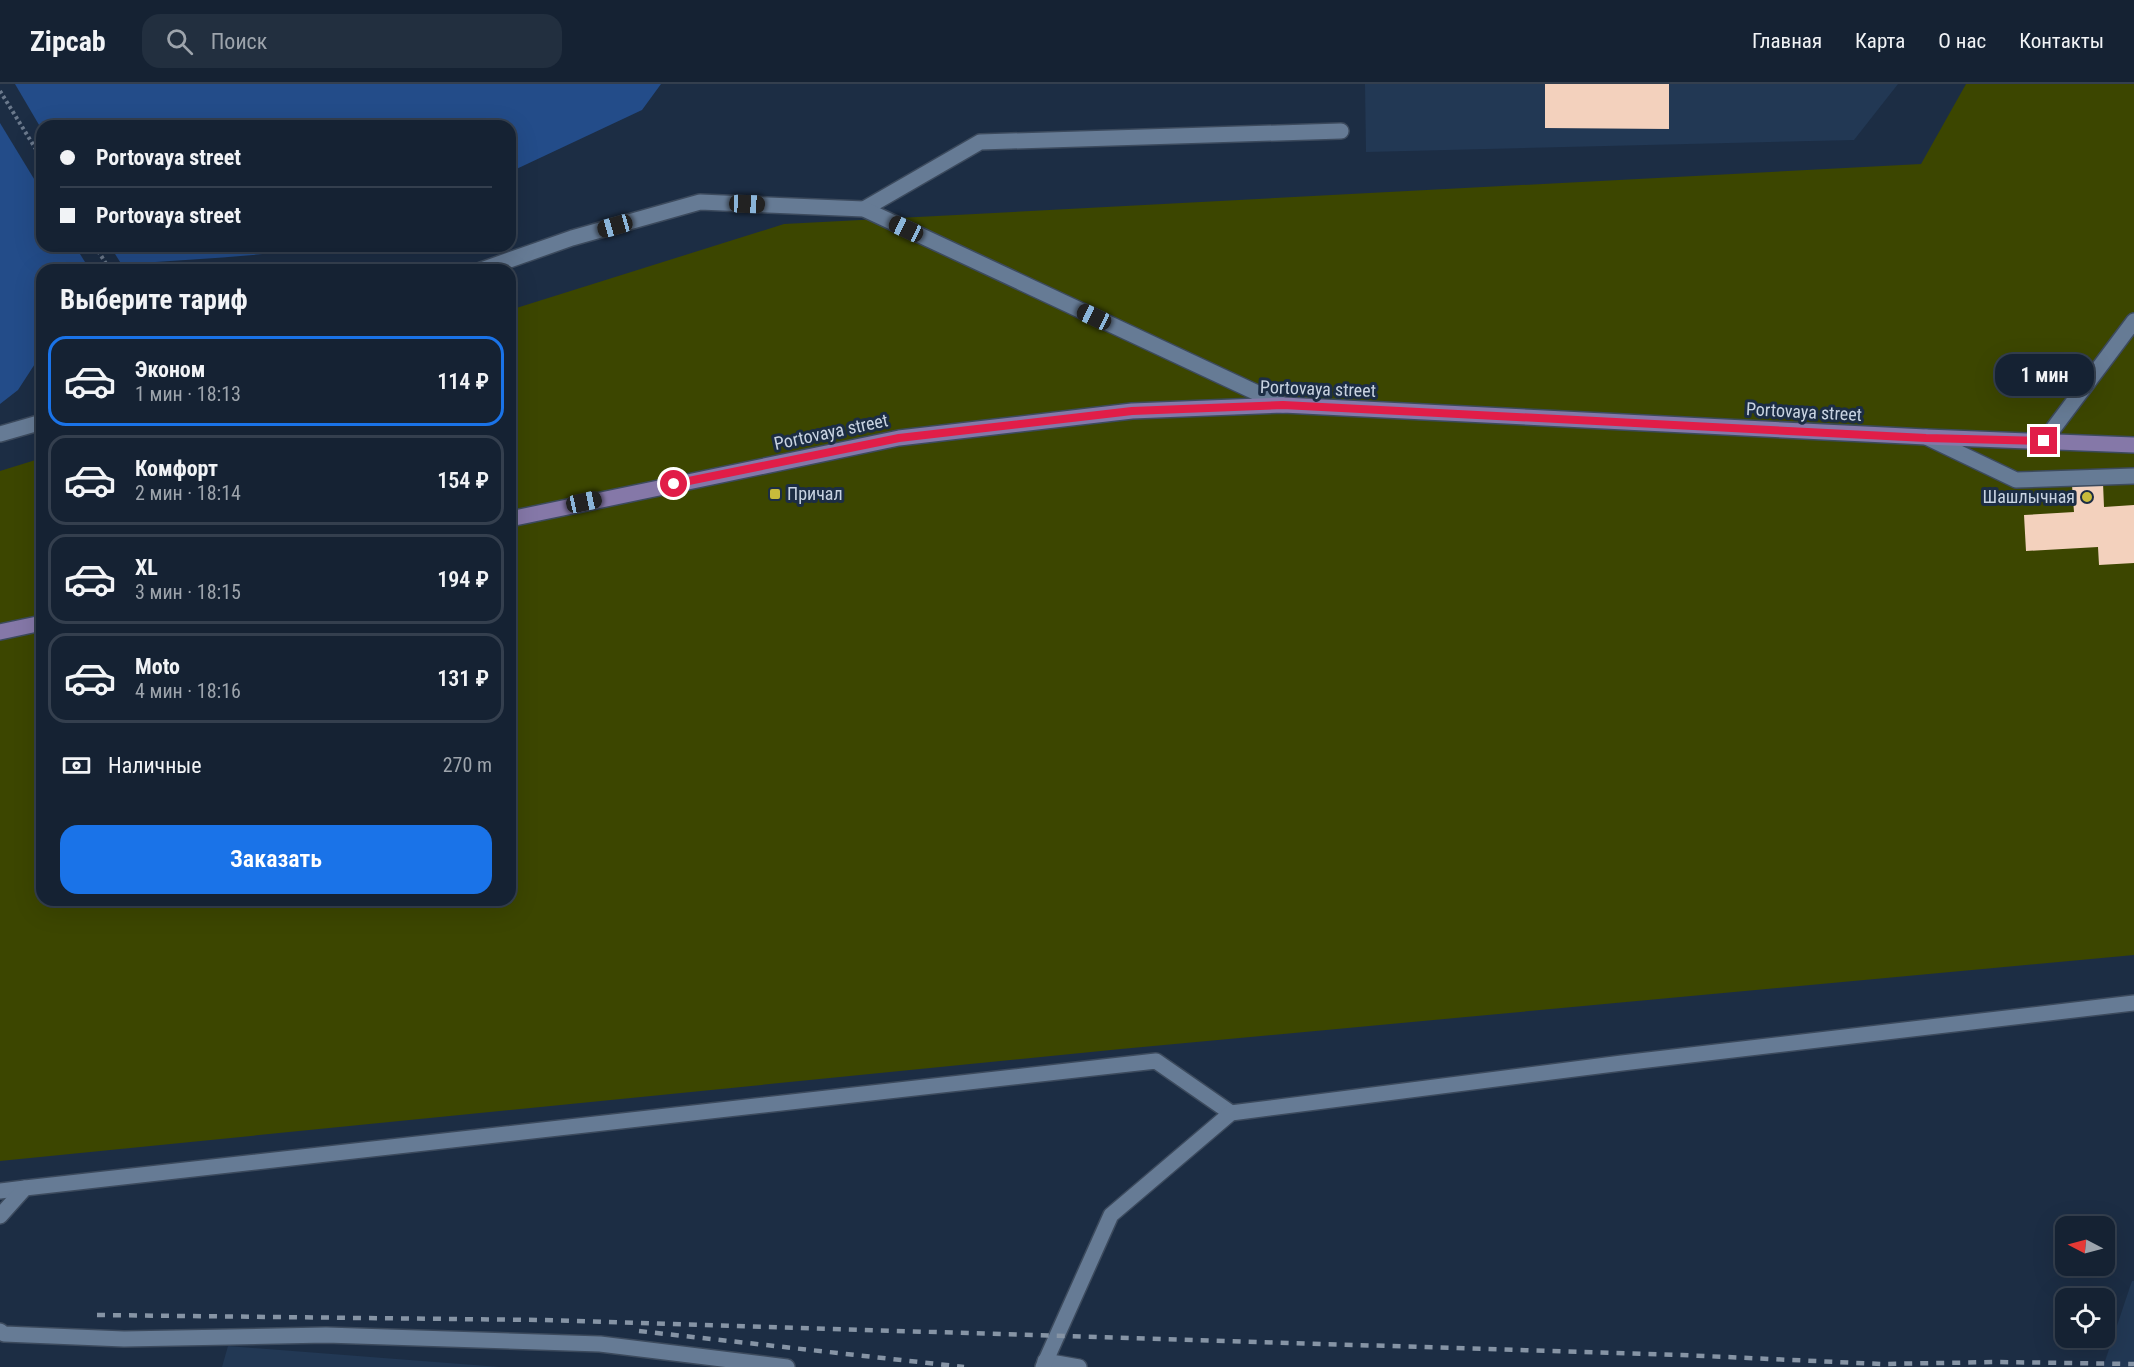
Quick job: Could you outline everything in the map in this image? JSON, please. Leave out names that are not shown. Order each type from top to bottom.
[{"type":"main road","name":"Portovaya street","points":[[516,518],[899,438],[1132,411],[1283,405],[1926,438],[2134,445]]},
{"type":"main road","points":[[0,632],[36,624]]},
{"type":"street","points":[[864,209],[980,142],[1341,131]]},
{"type":"street","points":[[498,264],[572,238],[700,202],[864,209],[1283,405]]},
{"type":"street","points":[[2044,441],[2134,321]]},
{"type":"street","points":[[0,434],[36,424]]},
{"type":"street","points":[[1926,438],[2016,480],[2134,476]]},
{"type":"street","points":[[1079,1367],[1044,1364],[1111,1215],[1231,1113],[1622,1063],[2134,1003]]},
{"type":"street","points":[[0,1191],[1156,1061],[1231,1113]]},
{"type":"street","points":[[0,1216],[25,1188]]},
{"type":"street","points":[[1,1333],[124,1339],[326,1335],[600,1344],[787,1367]]},
{"type":"path","points":[[0,91],[36,149]]},
{"type":"shaded area","points":[[1365,84],[1898,84],[1854,140],[1366,152]]},
{"type":"shaded area","points":[[2132,1281],[2134,1281],[2134,1367],[2103,1367],[2109,1348],[2115,1348],[2115,1331]]},
{"type":"shaded area","points":[[228,1346],[500,1367],[222,1367]]},
{"type":"green space","points":[[1966,84],[2134,84],[2134,955],[1121,1049],[0,1161],[0,471],[36,460],[36,906],[516,906],[516,308],[784,224],[1921,164]]},
{"type":"water","points":[[0,84],[661,84],[642,110],[516,169],[516,120],[36,120],[36,252],[277,252],[134,264],[36,264],[36,362],[18,390],[0,404]]},
{"type":"pier","points":[[0,84],[15,84],[36,120],[36,182],[0,123]]},
{"type":"pier","points":[[79,252],[114,252],[121,264],[86,264]]},
{"type":"building","points":[[1545,84],[1669,84],[1669,129],[1545,128]]},
{"type":"building","points":[[2103,483],[2104,507],[2134,505],[2134,563],[2099,565],[2098,547],[2026,551],[2024,515],[2074,512],[2072,485]]},
{"type":"railway","points":[[97,1315],[542,1320],[1682,1355],[1881,1364],[1998,1362],[2134,1364]]},
{"type":"railway","points":[[639,1331],[964,1367]]},
{"type":"place","name":"Причал","points":[[775,494]]},
{"type":"place","name":"Шашлычная","points":[[2087,497]]},
{"type":"route","points":[[674,484],[899,438],[1132,411],[1283,405],[1926,438],[2044,441]]}]
